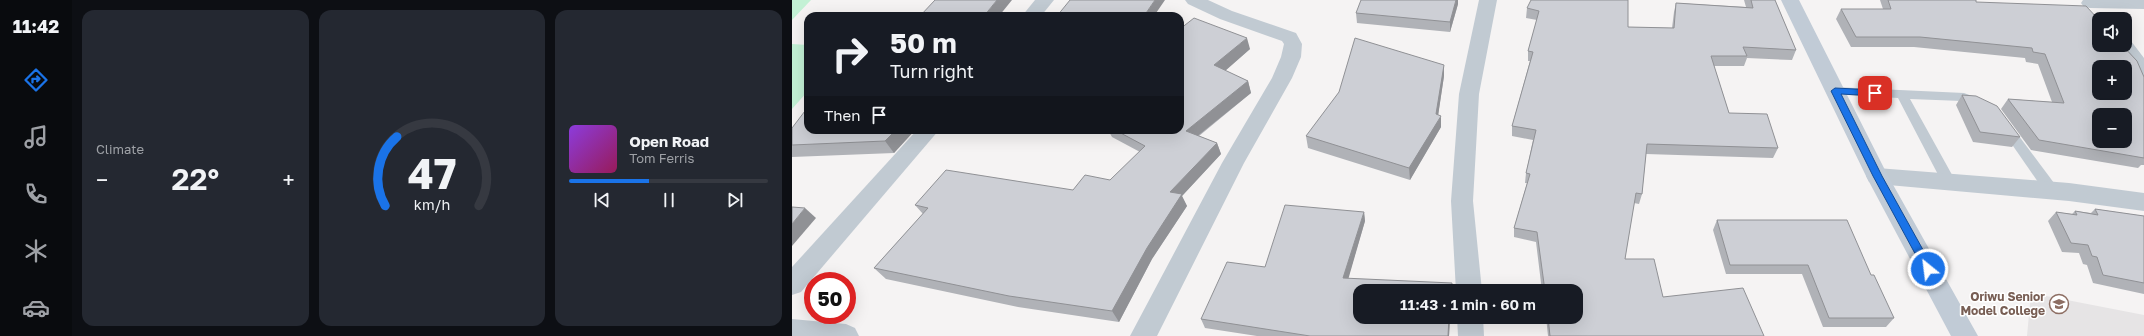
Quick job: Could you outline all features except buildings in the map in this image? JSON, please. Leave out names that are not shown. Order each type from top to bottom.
[{"type":"main road","points":[[1790,0],[1877,176],[1965,336]]},
{"type":"street","points":[[1034,12],[1045,0]]},
{"type":"street","points":[[1143,336],[1233,163],[1282,78],[1291,57],[1293,44],[1289,37],[1226,15],[1194,0]]},
{"type":"street","points":[[1468,284],[1462,201],[1469,94],[1488,0]]},
{"type":"street","points":[[2089,1],[2144,4]]},
{"type":"street","points":[[2089,1],[2098,12]]},
{"type":"street","points":[[2129,52],[2144,71]]},
{"type":"street","points":[[792,284],[925,134]]},
{"type":"street","points":[[1877,176],[2052,191],[2144,202]]},
{"type":"street","points":[[1470,324],[1471,336]]},
{"type":"street","points":[[792,331],[846,336]]},
{"type":"lane","points":[[1835,91],[1964,97],[1989,108]]},
{"type":"lane","points":[[1902,94],[1949,182]]},
{"type":"lane","points":[[2000,118],[2052,191]]},
{"type":"shaded area","name":"Oriwu Senior Model College","points":[[2031,293],[2144,315],[2144,336],[2027,336]]},
{"type":"green space","points":[[792,0],[811,0],[792,20]]},
{"type":"green space","points":[[792,44],[804,45],[804,96],[792,109]]},
{"type":"place","name":"Oriwu Senior Model College","points":[[2059,304]]},
{"type":"route","points":[[1875,93],[1835,91],[1877,176],[1928,269]]}]
